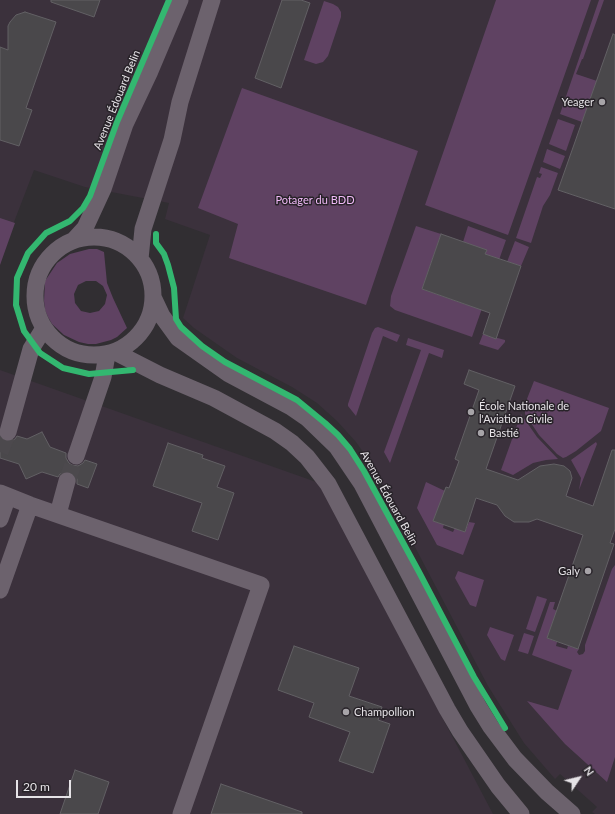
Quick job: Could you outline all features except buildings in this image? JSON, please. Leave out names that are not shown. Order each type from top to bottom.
[{"type":"street","name":"Avenue Édouard Belin","points":[[74,240],[84,228],[103,189],[125,124],[150,71],[180,0]]},
{"type":"street","points":[[140,259],[142,229],[170,146],[180,102],[212,0]]},
{"type":"street","points":[[88,237],[102,237],[116,240],[129,248],[140,259],[148,271],[153,285],[154,299],[151,316],[143,331],[126,347],[111,354],[89,356],[71,352],[56,342],[44,328],[37,314],[35,299],[36,284],[41,269],[50,256],[61,247],[74,240],[88,237]]},
{"type":"street","name":"Avenue Édouard Belin","points":[[154,299],[162,316],[178,338],[229,374],[291,406],[308,418],[338,447],[362,484],[478,706],[491,727],[515,759],[546,792],[572,814]]},
{"type":"street","points":[[8,432],[31,349],[44,328]]},
{"type":"street","points":[[76,456],[111,354]]},
{"type":"street","points":[[111,354],[214,398],[275,431],[292,443],[307,457],[328,484],[460,731],[498,786],[521,814]]},
{"type":"street","points":[[58,514],[67,481]]},
{"type":"street","points":[[0,519],[4,494],[30,505],[261,585],[182,814]]},
{"type":"street","points":[[0,590],[30,505]]},
{"type":"shaded area","name":"École Nationale de l'Aviation Civile","points":[[0,0],[615,0],[615,814],[595,814],[592,812],[597,807],[560,774],[555,779],[524,743],[488,686],[370,462],[356,442],[337,421],[317,403],[292,387],[237,358],[194,328],[183,318],[210,235],[165,219],[169,203],[85,187],[34,170],[14,222],[0,265]]},
{"type":"shaded area","points":[[0,370],[319,483],[493,814],[0,814]]},
{"type":"green space","points":[[496,0],[591,0],[508,235],[425,205]]},
{"type":"green space","points":[[599,0],[604,0],[583,59],[576,74],[597,81],[582,122],[560,114]]},
{"type":"green space","points":[[324,1],[338,7],[341,12],[341,17],[328,56],[323,62],[316,64],[304,60]]},
{"type":"green space","name":"Potager du BDD","points":[[242,88],[418,151],[366,305],[229,258],[238,224],[198,208]]},
{"type":"green space","points":[[558,119],[575,125],[566,151],[549,144]]},
{"type":"green space","points":[[547,149],[565,156],[560,169],[543,162]]},
{"type":"green space","points":[[541,167],[558,173],[550,195],[543,206],[531,243],[516,238],[537,177],[540,178],[542,174],[539,173]]},
{"type":"green space","points":[[0,218],[15,223],[0,265]]},
{"type":"green space","points":[[416,226],[441,234],[422,289],[467,305],[486,251],[463,242],[468,226],[506,240],[472,337],[395,310],[390,306],[391,296]]},
{"type":"green space","points":[[515,241],[529,247],[521,266],[507,262]]},
{"type":"green space","points":[[89,249],[97,249],[104,252],[107,283],[127,328],[117,337],[96,344],[79,342],[64,335],[52,324],[48,317],[45,310],[44,301],[45,281],[57,263],[70,254]],"holes":[[[86,281],[96,281],[103,286],[107,295],[105,304],[99,311],[90,313],[81,311],[75,303],[74,294],[78,285]]]},
{"type":"green space","points":[[378,327],[400,335],[397,342],[383,336],[356,416],[348,404],[372,333],[375,328]]},
{"type":"green space","points":[[483,334],[505,340],[505,342],[498,350],[479,344]]},
{"type":"green space","points":[[408,338],[444,350],[442,358],[429,353],[390,463],[384,452],[421,350],[406,345]]},
{"type":"green space","points":[[534,381],[609,408],[601,431],[566,457],[563,458],[557,454],[539,435],[525,414],[525,404]]},
{"type":"green space","points":[[521,414],[537,437],[558,459],[533,463],[513,475],[501,470]]},
{"type":"green space","points":[[596,442],[597,444],[579,490],[581,478],[571,460]]},
{"type":"green space","points":[[426,482],[445,491],[433,521],[444,524],[443,528],[453,532],[455,528],[465,532],[469,522],[475,523],[463,555],[437,545],[417,508]]},
{"type":"green space","points":[[615,565],[615,757],[607,782],[565,744],[527,701],[558,710],[572,670],[532,655],[550,602],[555,602],[553,609],[557,611],[547,638],[557,642],[556,646],[567,649],[568,646],[579,649],[577,652],[579,655],[583,654],[612,569]]},
{"type":"green space","points":[[458,571],[484,580],[476,607],[470,605],[455,578]]},
{"type":"green space","points":[[537,596],[547,599],[535,632],[526,629]]},
{"type":"green space","points":[[490,627],[514,635],[505,661],[501,659],[487,635]]},
{"type":"green space","points":[[524,633],[534,636],[528,654],[518,651]]},
{"type":"tunnel","points":[[0,452],[8,432]]},
{"type":"tunnel","points":[[67,481],[76,456]]},
{"type":"cycle path","points":[[133,370],[89,374],[63,368],[40,353],[24,331],[16,305],[17,278],[28,253],[46,233],[70,221],[83,208],[90,196],[117,122],[169,0]]},
{"type":"cycle path","points":[[156,234],[156,243],[164,254],[168,265],[174,288],[176,319],[181,327],[202,346],[225,362],[297,400],[338,435],[350,449],[364,471],[419,572],[474,677],[505,728]]},
{"type":"place","name":"Yeager","points":[[602,102]]},
{"type":"place","name":"École Nationale de l'Aviation Civile","points":[[471,412]]},
{"type":"place","name":"Bastié","points":[[481,433]]},
{"type":"place","name":"Galy","points":[[588,571]]},
{"type":"place","name":"Champollion","points":[[346,712]]}]
